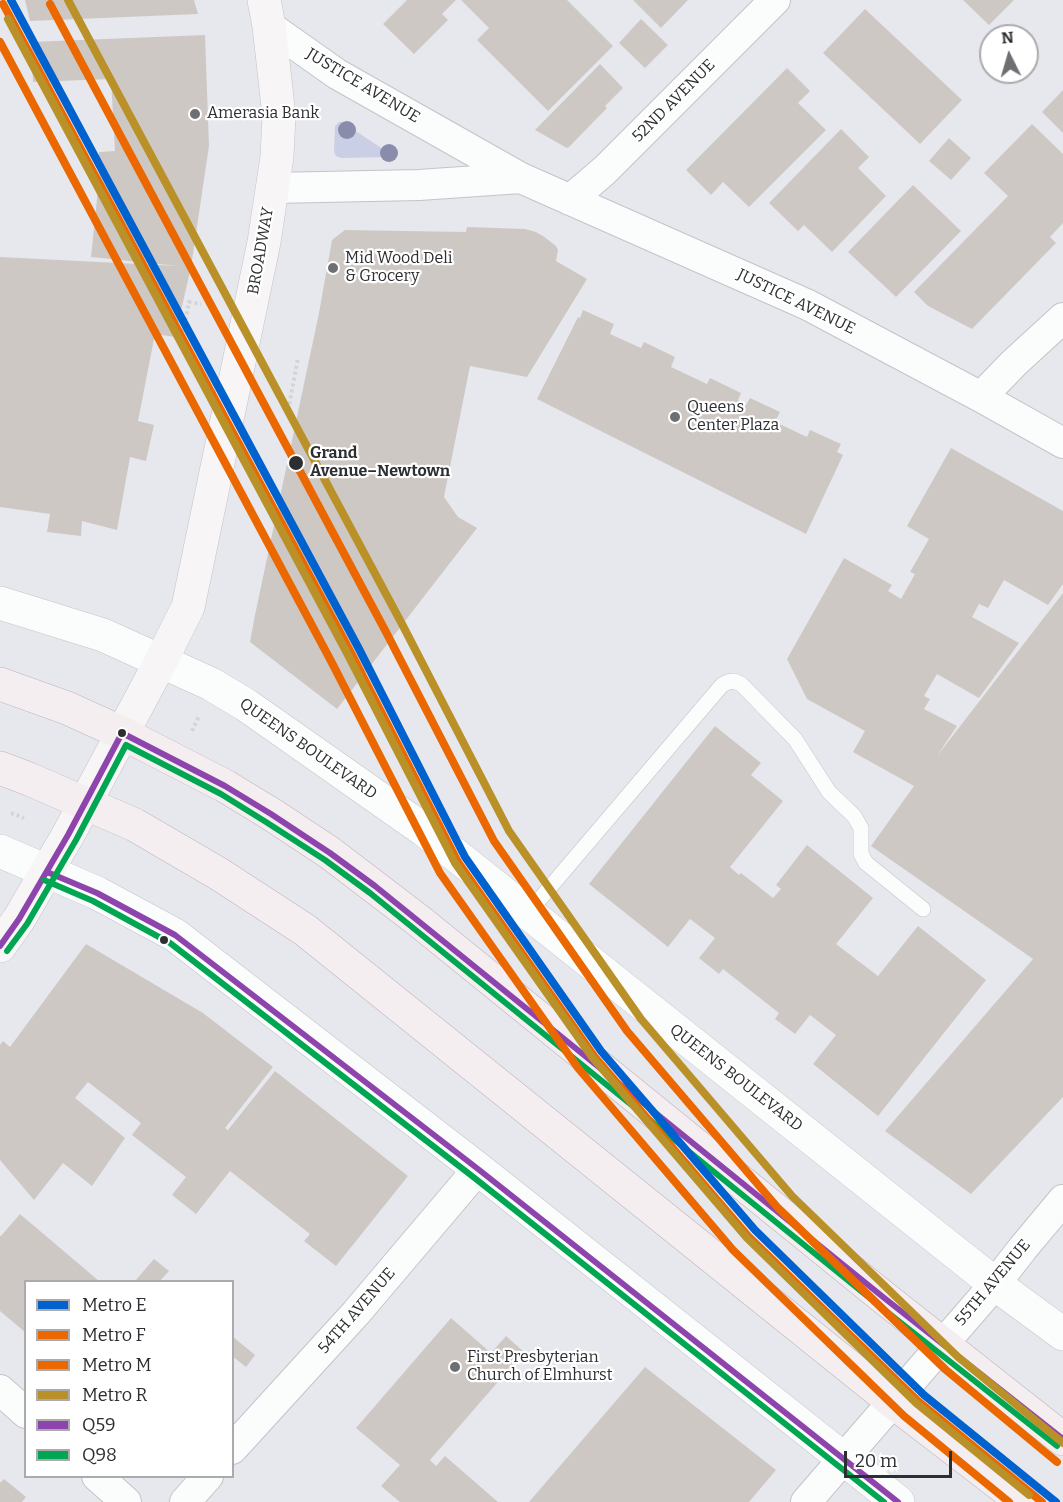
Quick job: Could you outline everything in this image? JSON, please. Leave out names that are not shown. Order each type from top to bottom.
[{"type":"main road","name":"BROADWAY","points":[[0,946],[47,872],[188,607],[264,242],[277,157],[279,116],[267,13]]},
{"type":"main road","points":[[0,684],[67,708],[122,733],[225,786],[330,853],[375,886],[1063,1439]]},
{"type":"main road","points":[[0,768],[29,778],[138,827],[219,874],[305,930],[893,1402],[1023,1502]]},
{"type":"street","name":"52ND AVENUE","points":[[570,200],[605,170],[775,0]]},
{"type":"street","name":"JUSTICE AVENUE","points":[[267,13],[337,74],[521,177],[808,305],[1063,443]]},
{"type":"street","name":"JUSTICE AVENUE","points":[[272,188],[419,185],[521,177]]},
{"type":"street","points":[[981,397],[1063,318]]},
{"type":"street","name":"QUEENS BOULEVARD","points":[[0,603],[103,635],[211,684],[246,705],[424,830],[994,1284],[1063,1335]]},
{"type":"street","points":[[0,851],[97,893],[175,935],[478,1169],[898,1502]]},
{"type":"street","name":"54TH AVENUE","points":[[234,1447],[356,1313],[478,1169]]},
{"type":"street","name":"55TH AVENUE","points":[[806,1502],[994,1284],[1063,1200]]},
{"type":"street","points":[[0,1390],[24,1411]]},
{"type":"street","points":[[99,1478],[126,1502]]},
{"type":"street","points":[[185,1502],[206,1478]]},
{"type":"lane","points":[[528,913],[722,685],[734,681],[741,684],[795,739],[829,792],[854,816],[861,828],[861,854],[866,863],[923,909]]},
{"type":"path","points":[[183,332],[189,302],[201,304]]},
{"type":"path","points":[[285,405],[289,406],[298,358]]},
{"type":"path","points":[[11,813],[24,818]]},
{"type":"shaded area","points":[[339,122],[395,157],[341,158],[336,156],[334,152],[335,126]]},
{"type":"building","points":[[25,0],[194,0],[198,14],[30,21]]},
{"type":"building","points":[[407,0],[456,0],[442,14],[448,20],[414,54],[383,24]]},
{"type":"building","points":[[461,0],[567,0],[613,46],[548,111],[477,40],[489,28]]},
{"type":"building","points":[[633,0],[688,0],[661,28]]},
{"type":"building","points":[[963,0],[1014,0],[990,24]]},
{"type":"building","points":[[865,9],[962,100],[920,144],[823,53]]},
{"type":"building","points":[[641,19],[668,45],[645,68],[619,43]]},
{"type":"building","points":[[205,35],[209,146],[191,267],[175,337],[155,334],[138,421],[154,425],[146,461],[130,457],[117,530],[82,521],[81,536],[47,532],[50,514],[0,507],[0,257],[178,266],[91,257],[99,179],[99,152],[115,151],[111,79],[33,82],[31,42]]},
{"type":"building","points":[[600,64],[623,88],[569,147],[535,130]]},
{"type":"building","points":[[787,68],[810,91],[798,103],[826,130],[749,207],[723,182],[711,195],[686,170]]},
{"type":"building","points":[[1063,90],[1063,133],[1042,112]]},
{"type":"building","points":[[1032,124],[1063,154],[1063,223],[1050,237],[1056,243],[972,329],[928,306],[914,292],[1008,196],[984,173]]},
{"type":"building","points":[[841,129],[869,157],[858,168],[886,196],[832,252],[804,225],[798,231],[769,203]]},
{"type":"building","points":[[949,138],[971,158],[951,180],[929,161]]},
{"type":"building","points":[[913,185],[961,231],[896,297],[848,252]]},
{"type":"building","points":[[467,227],[525,229],[536,232],[556,246],[558,250],[556,261],[587,279],[527,377],[470,366],[444,497],[458,517],[477,528],[337,709],[250,642],[319,313],[332,240],[345,230],[466,232]]},
{"type":"building","name":"Queens Center Plaza","points":[[583,310],[614,324],[610,334],[641,348],[644,342],[675,357],[671,367],[707,384],[710,378],[741,393],[738,400],[746,405],[750,398],[780,412],[775,422],[807,437],[810,430],[841,444],[837,452],[843,455],[806,534],[537,399]]},
{"type":"building","points":[[951,448],[1063,511],[1063,584],[1048,605],[1004,580],[988,608],[979,604],[972,617],[1019,643],[979,698],[937,674],[924,696],[930,699],[924,709],[957,726],[937,756],[1063,593],[1063,1097],[971,1194],[885,1131],[1033,959],[871,846],[914,786],[853,752],[865,731],[807,699],[787,659],[844,558],[892,585],[888,591],[901,599],[915,574],[910,572],[929,539],[907,526]]},
{"type":"building","points":[[715,726],[761,763],[751,775],[783,801],[730,867],[773,898],[781,889],[776,885],[807,845],[873,898],[836,944],[878,976],[918,926],[986,980],[878,1116],[813,1064],[836,1035],[810,1015],[795,1034],[775,1019],[779,1013],[723,969],[719,974],[699,958],[715,938],[690,919],[668,947],[589,884]]},
{"type":"building","points":[[86,944],[203,1013],[273,1067],[225,1128],[228,1130],[275,1071],[408,1176],[336,1266],[304,1241],[310,1234],[230,1171],[196,1214],[172,1195],[186,1177],[132,1135],[141,1123],[88,1082],[75,1098],[125,1138],[92,1186],[63,1163],[34,1200],[0,1160],[0,1045],[3,1041],[10,1047]]},
{"type":"building","points":[[20,1214],[98,1280],[24,1280],[24,1331],[0,1311],[1,1236]]},
{"type":"building","points":[[154,1259],[169,1271],[161,1280],[136,1280]]},
{"type":"building","points":[[451,1318],[491,1353],[506,1336],[524,1352],[430,1460],[436,1466],[445,1456],[498,1502],[400,1502],[381,1486],[400,1465],[356,1428]]},
{"type":"building","points":[[234,1338],[255,1355],[246,1367],[234,1358]]},
{"type":"building","points":[[645,1367],[776,1470],[749,1502],[529,1502]]},
{"type":"building","points":[[4,1479],[26,1497],[22,1502],[0,1502],[0,1483]]},
{"type":"metro line","name":"E","points":[[11,0],[358,647],[465,857],[601,1051],[755,1230],[924,1395],[1056,1502]]},
{"type":"metro line","name":"R","points":[[68,0],[402,624],[509,831],[641,1019],[792,1196],[958,1357],[1063,1443]]},
{"type":"metro line","name":"F","points":[[3,4],[350,651],[458,862],[594,1056],[748,1236],[918,1401],[1042,1502]]},
{"type":"metro line","name":"M","points":[[50,4],[386,632],[494,841],[627,1031],[778,1208],[946,1370],[1057,1462]]},
{"type":"metro line","name":"R","points":[[8,19],[347,653],[455,863],[592,1057],[747,1238],[916,1403],[1029,1495]]},
{"type":"metro line","name":"M","points":[[0,42],[331,661],[440,873],[578,1068],[733,1250],[904,1416],[1009,1502]]},
{"type":"transit line","name":"Q59","points":[[0,946],[19,919],[68,835],[122,733],[225,786],[330,853],[375,886],[883,1297],[1063,1439]]},
{"type":"transit line","name":"Q98","points":[[7,951],[27,924],[76,840],[126,745],[221,794],[325,860],[370,893],[877,1304],[1057,1446]]},
{"type":"transit line","name":"Q59","points":[[47,872],[97,893],[175,935],[478,1169],[898,1502]]},
{"type":"transit line","name":"Q98","points":[[44,880],[93,901],[170,943],[472,1176],[884,1502]]},
{"type":"place","name":"Amerasia Bank","points":[[195,114]]},
{"type":"place","name":"Mid Wood Deli & Grocery","points":[[333,268]]},
{"type":"place","name":"Queens Center Plaza","points":[[675,417]]},
{"type":"place","name":"Grand Avenue–Newtown","points":[[296,463]]},
{"type":"place","name":"First Presbyterian Church of Elmhurst","points":[[455,1367]]}]
